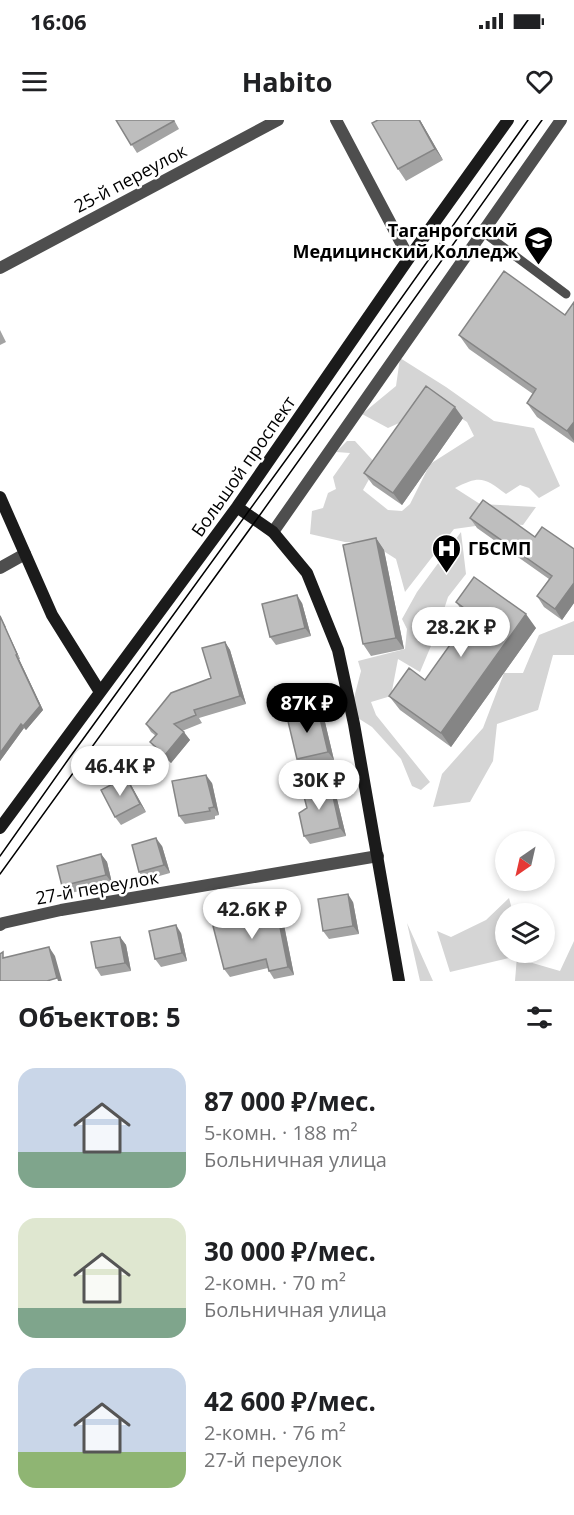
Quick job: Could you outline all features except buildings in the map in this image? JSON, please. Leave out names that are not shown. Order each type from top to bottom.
[{"type":"main road","name":"Большой проспект","points":[[0,828],[237,507],[409,258],[508,120]]},
{"type":"main road","points":[[0,497],[52,615],[100,692]]},
{"type":"main road","points":[[237,507],[273,531],[307,573],[338,650],[354,724],[399,981]]},
{"type":"street","name":"25-й переулок","points":[[0,268],[278,120]]},
{"type":"street","points":[[336,120],[409,258]]},
{"type":"street","points":[[273,531],[561,120]]},
{"type":"street","points":[[0,568],[25,554]]},
{"type":"street","name":"27-й переулок","points":[[0,925],[61,910],[378,856]]},
{"type":"lane","points":[[483,232],[566,294]]},
{"type":"shaded area","points":[[400,358],[494,421],[534,428],[560,486],[539,498],[529,488],[520,485],[506,494],[482,480],[471,481],[455,488],[480,504],[536,507],[523,525],[497,523],[454,529],[405,592],[396,559],[371,543],[345,542],[310,534],[312,511],[323,508],[328,493],[336,489],[333,477],[350,453],[336,452],[347,441],[355,441],[377,465],[363,490],[388,510],[402,511],[410,504],[430,464],[474,436],[467,422],[427,396],[408,419],[388,428],[362,414],[396,386]]},
{"type":"shaded area","points":[[461,532],[466,574],[448,597],[420,672],[398,659],[391,696],[371,702],[376,715],[430,782],[421,790],[412,786],[401,759],[372,727],[350,713],[361,671],[358,661],[405,649],[407,629],[402,619],[417,592]]},
{"type":"shaded area","points":[[574,621],[574,655],[553,655],[538,710],[497,724],[493,761],[470,802],[433,807],[442,774],[483,728],[504,673],[523,673],[539,635]]},
{"type":"shaded area","points":[[495,911],[495,961],[450,972],[437,931],[451,937],[486,920]]},
{"type":"shaded area","points":[[407,923],[433,981],[420,981]]},
{"type":"shaded area","points":[[574,941],[574,981],[515,981],[516,963],[532,963],[560,971]]},
{"type":"tram line","points":[[0,856],[528,120]]},
{"type":"tram line","points":[[0,874],[542,120]]},
{"type":"place","name":"Таганрогский Медицинский Колледж","points":[[539,266]]},
{"type":"place","name":"ГБСМП","points":[[447,574]]}]
